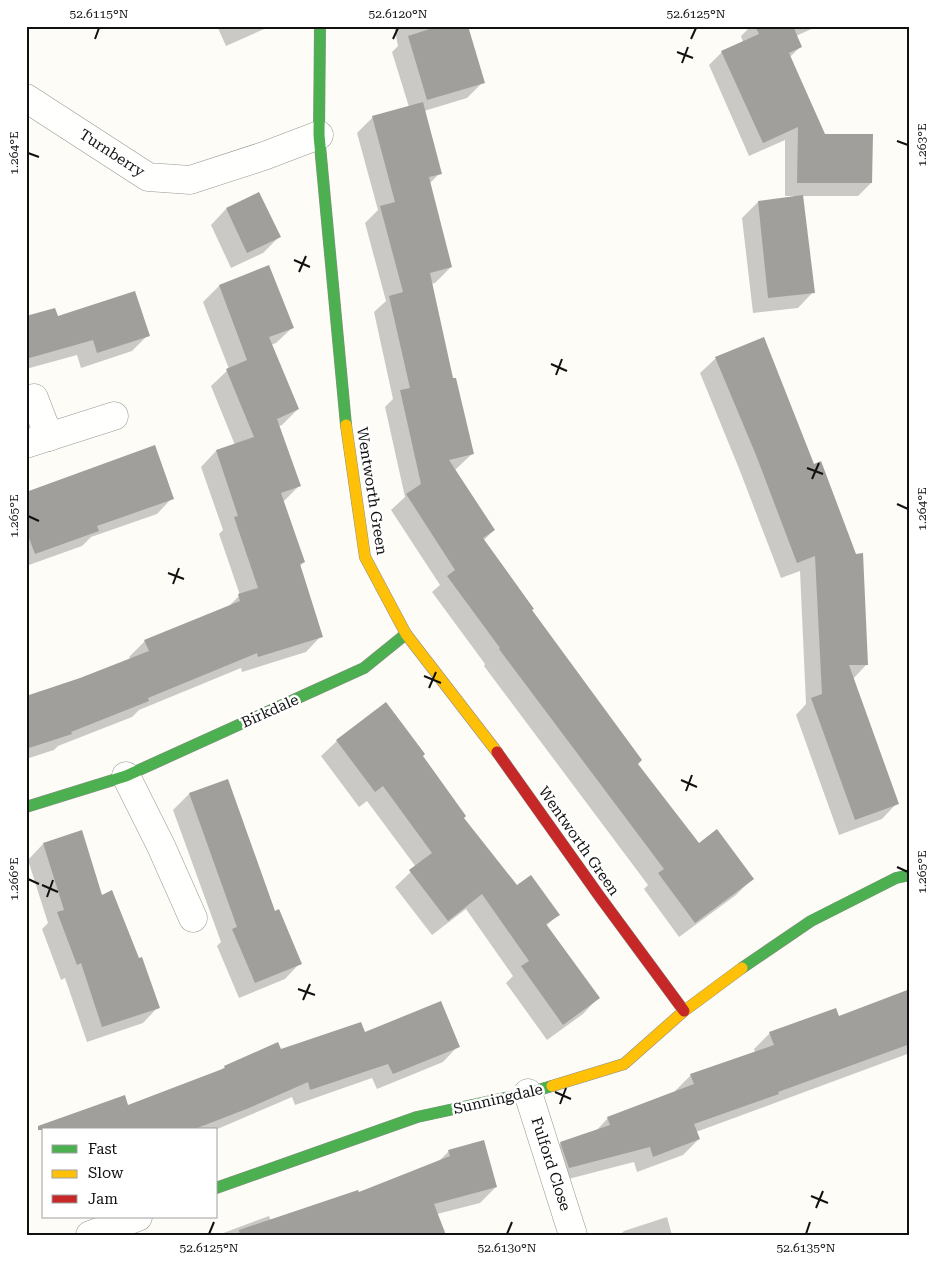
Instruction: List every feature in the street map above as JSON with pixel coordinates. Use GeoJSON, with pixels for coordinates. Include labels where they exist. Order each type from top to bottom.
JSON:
{"type":"FeatureCollection","features":[{"type":"Feature","properties":{"kind":"street","name":"Wentworth Green"},"geometry":{"type":"LineString","coordinates":[[320,26],[319,135],[348,447],[365,557],[406,634],[504,760],[600,897],[684,1010]]}},
{"type":"Feature","properties":{"kind":"street","name":"Turnberry"},"geometry":{"type":"LineString","coordinates":[[26,98],[148,177],[190,180],[264,156],[319,135]]}},
{"type":"Feature","properties":{"kind":"street"},"geometry":{"type":"LineString","coordinates":[[34,398],[38,441],[114,416]]}},
{"type":"Feature","properties":{"kind":"street","name":"Birkdale"},"geometry":{"type":"LineString","coordinates":[[26,807],[126,776],[364,668],[406,634]]}},
{"type":"Feature","properties":{"kind":"street"},"geometry":{"type":"LineString","coordinates":[[126,776],[161,846],[193,918]]}},
{"type":"Feature","properties":{"kind":"street","name":"Sunningdale"},"geometry":{"type":"LineString","coordinates":[[218,1187],[417,1116],[528,1093],[624,1064],[684,1010],[811,921],[896,878],[910,875]]}},
{"type":"Feature","properties":{"kind":"street","name":"Fulford Close"},"geometry":{"type":"LineString","coordinates":[[528,1093],[573,1235]]}},
{"type":"Feature","properties":{"kind":"street"},"geometry":{"type":"LineString","coordinates":[[90,1235],[135,1218]]}},
{"type":"Feature","properties":{"kind":"building"},"geometry":{"type":"Polygon","coordinates":[[[439,26],[468,26],[485,83],[427,100],[408,36],[439,26]]]}},
{"type":"Feature","properties":{"kind":"building"},"geometry":{"type":"Polygon","coordinates":[[[755,26],[793,26],[802,47],[789,53],[825,134],[873,134],[872,183],[797,183],[798,127],[763,143],[721,51],[759,34],[755,26]]]}},
{"type":"Feature","properties":{"kind":"building"},"geometry":{"type":"Polygon","coordinates":[[[423,102],[442,174],[429,177],[452,267],[430,273],[453,378],[456,378],[474,454],[449,460],[495,530],[483,538],[534,609],[532,610],[642,760],[638,764],[699,843],[717,829],[754,879],[695,923],[658,873],[664,869],[499,649],[447,576],[455,570],[406,494],[421,484],[400,390],[410,388],[389,296],[403,292],[380,206],[395,202],[372,116],[423,102]]]}},
{"type":"Feature","properties":{"kind":"building"},"geometry":{"type":"Polygon","coordinates":[[[259,192],[281,237],[247,253],[226,208],[259,192]]]}},
{"type":"Feature","properties":{"kind":"building"},"geometry":{"type":"Polygon","coordinates":[[[803,195],[815,293],[768,298],[758,201],[803,195]]]}},
{"type":"Feature","properties":{"kind":"building"},"geometry":{"type":"Polygon","coordinates":[[[269,265],[294,328],[269,337],[299,409],[277,419],[301,486],[281,493],[305,562],[300,564],[323,637],[258,657],[257,653],[148,698],[149,701],[71,732],[72,734],[26,749],[26,696],[80,678],[149,651],[144,640],[240,601],[238,594],[258,588],[234,517],[238,516],[216,450],[254,437],[226,369],[247,360],[219,285],[269,265]]]}},
{"type":"Feature","properties":{"kind":"building"},"geometry":{"type":"Polygon","coordinates":[[[135,291],[150,336],[97,353],[93,340],[26,359],[26,316],[55,308],[58,316],[135,291]]]}},
{"type":"Feature","properties":{"kind":"building"},"geometry":{"type":"Polygon","coordinates":[[[764,337],[814,464],[821,461],[856,554],[863,553],[868,665],[849,665],[899,804],[855,820],[811,698],[822,694],[815,556],[797,563],[756,455],[715,357],[764,337]]]}},
{"type":"Feature","properties":{"kind":"building"},"geometry":{"type":"Polygon","coordinates":[[[155,445],[174,499],[97,526],[99,531],[35,554],[26,530],[26,492],[155,445]]]}},
{"type":"Feature","properties":{"kind":"building"},"geometry":{"type":"Polygon","coordinates":[[[386,702],[425,754],[423,756],[466,816],[464,818],[517,885],[531,875],[560,915],[546,924],[600,998],[563,1025],[521,966],[529,961],[482,894],[448,921],[409,870],[432,853],[383,786],[375,792],[336,740],[386,702]]]}},
{"type":"Feature","properties":{"kind":"building"},"geometry":{"type":"Polygon","coordinates":[[[228,779],[275,911],[279,909],[302,964],[255,983],[232,929],[237,927],[189,793],[228,779]]]}},
{"type":"Feature","properties":{"kind":"building"},"geometry":{"type":"Polygon","coordinates":[[[82,830],[102,895],[112,890],[139,958],[142,957],[160,1008],[102,1027],[81,963],[77,965],[57,912],[64,910],[43,843],[82,830]]]}},
{"type":"Feature","properties":{"kind":"building"},"geometry":{"type":"Polygon","coordinates":[[[910,989],[910,1044],[694,1124],[700,1139],[653,1157],[650,1147],[569,1168],[560,1142],[610,1125],[607,1117],[694,1084],[690,1074],[774,1045],[769,1032],[836,1008],[839,1016],[910,989]]]}},
{"type":"Feature","properties":{"kind":"building"},"geometry":{"type":"Polygon","coordinates":[[[441,1001],[460,1047],[393,1074],[388,1064],[310,1090],[308,1082],[197,1128],[42,1128],[42,1130],[38,1130],[38,1126],[125,1095],[128,1105],[225,1068],[224,1066],[278,1042],[281,1049],[361,1022],[365,1032],[441,1001]]]}},
{"type":"Feature","properties":{"kind":"building"},"geometry":{"type":"Polygon","coordinates":[[[484,1140],[497,1187],[434,1204],[446,1235],[240,1235],[239,1230],[358,1190],[359,1192],[450,1156],[448,1150],[484,1140]]]}},
{"type":"Feature","properties":{"kind":"traffic: fast"},"geometry":{"type":"LineString","coordinates":[[320,26],[319,135],[346,425]]}},
{"type":"Feature","properties":{"kind":"traffic: fast"},"geometry":{"type":"LineString","coordinates":[[26,807],[126,776],[364,668],[406,634]]}},
{"type":"Feature","properties":{"kind":"traffic: fast"},"geometry":{"type":"LineString","coordinates":[[742,968],[811,921],[896,878],[910,875]]}},
{"type":"Feature","properties":{"kind":"traffic: fast"},"geometry":{"type":"LineString","coordinates":[[218,1187],[417,1117],[552,1086]]}},
{"type":"Feature","properties":{"kind":"traffic: slow"},"geometry":{"type":"LineString","coordinates":[[346,425],[365,557],[406,634],[497,752]]}},
{"type":"Feature","properties":{"kind":"traffic: slow"},"geometry":{"type":"LineString","coordinates":[[552,1086],[624,1064],[684,1011],[742,968]]}},
{"type":"Feature","properties":{"kind":"traffic: jam"},"geometry":{"type":"LineString","coordinates":[[497,752],[684,1011]]}}]}
